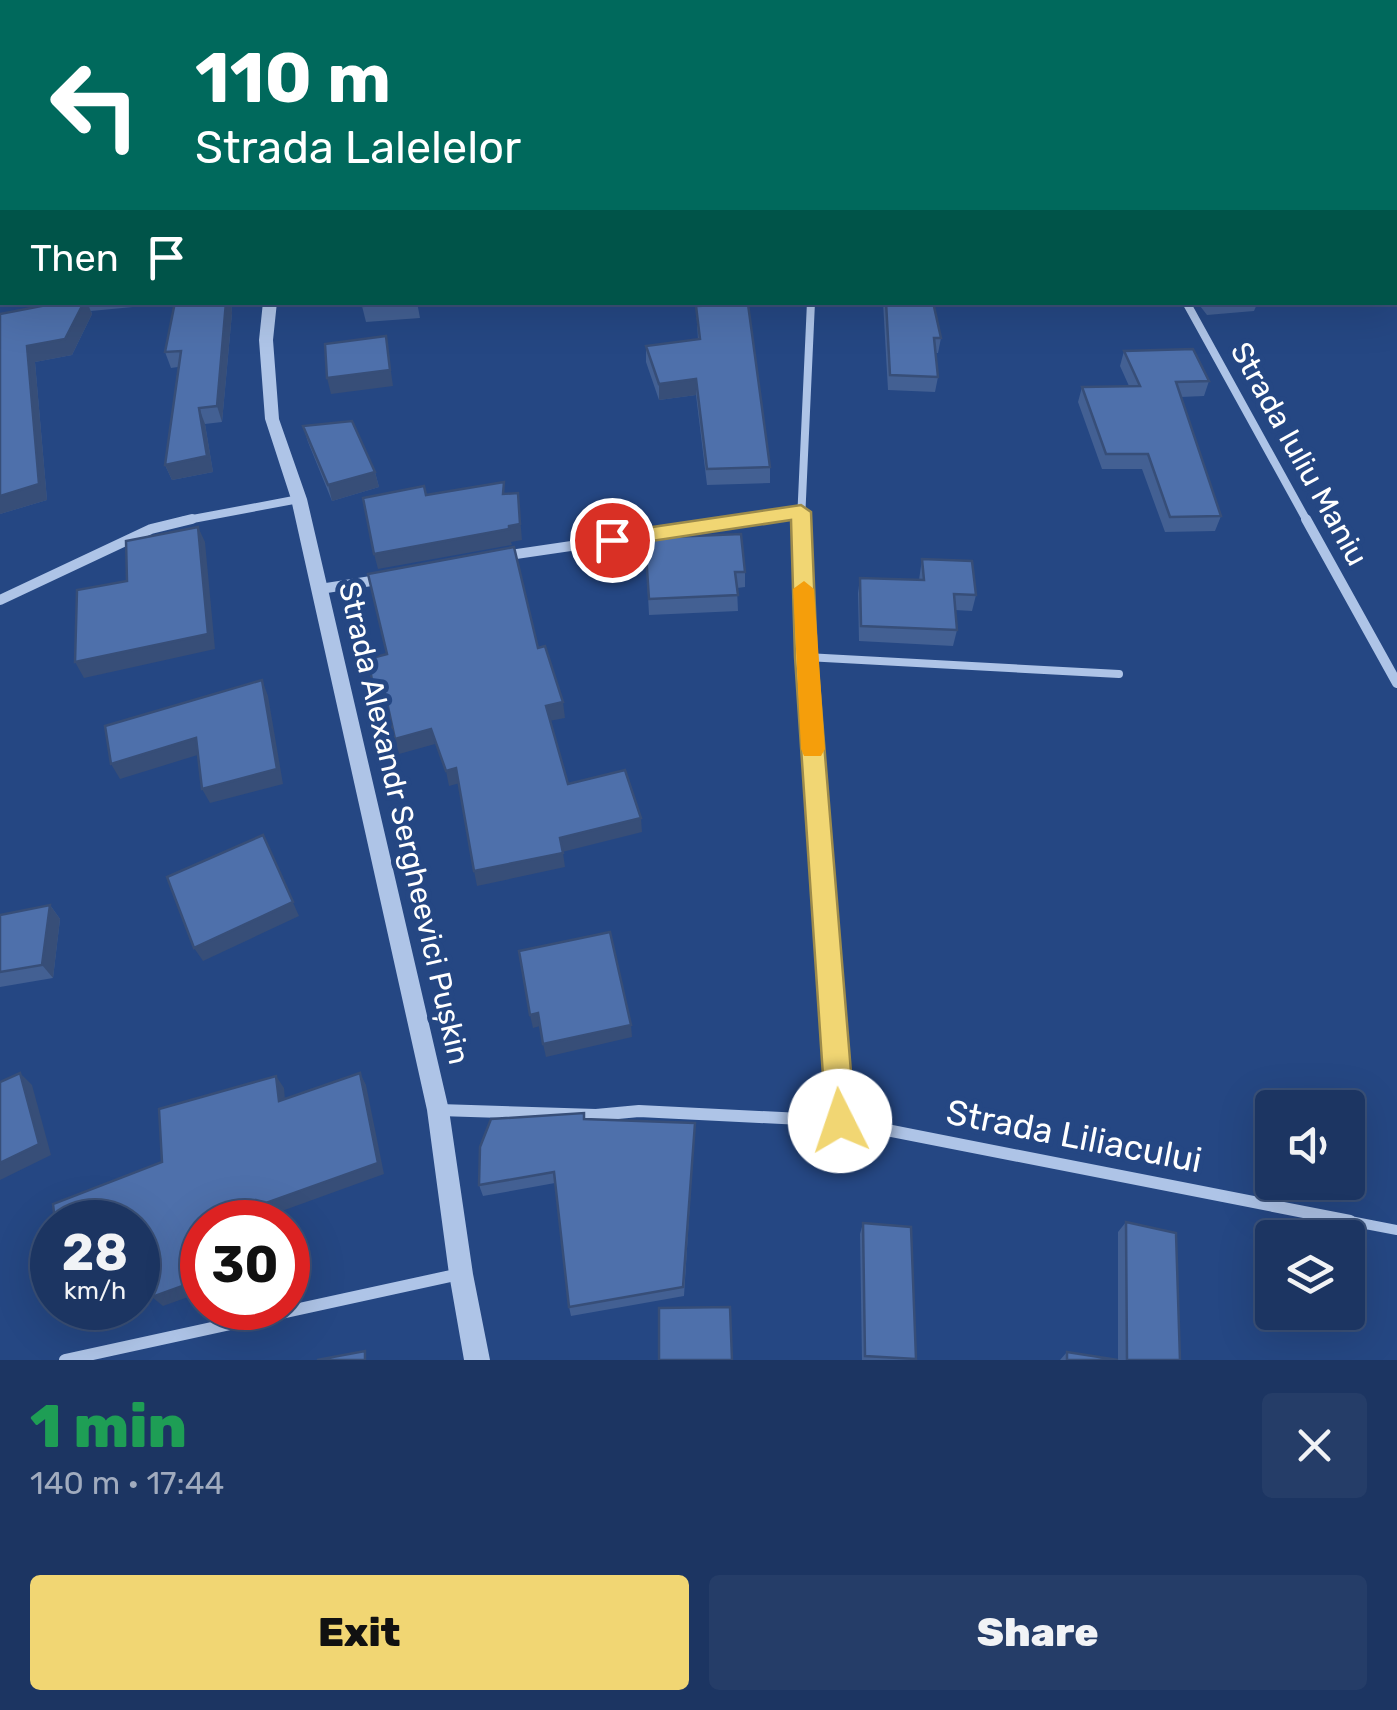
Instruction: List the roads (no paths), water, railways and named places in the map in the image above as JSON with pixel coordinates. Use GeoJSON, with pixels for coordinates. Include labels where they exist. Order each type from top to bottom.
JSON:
{"type":"FeatureCollection","features":[{"type":"Feature","properties":{"kind":"street","name":"Strada Alexandr Sergheevici Pușkin"},"geometry":{"type":"LineString","coordinates":[[270,305],[266,340],[272,419],[299,499],[438,1110],[461,1274],[478,1360]]}},
{"type":"Feature","properties":{"kind":"street"},"geometry":{"type":"LineString","coordinates":[[811,305],[801,512],[806,657],[840,1121]]}},
{"type":"Feature","properties":{"kind":"street","name":"Strada Iuliu Maniu"},"geometry":{"type":"LineString","coordinates":[[1188,305],[1397,682]]}},
{"type":"Feature","properties":{"kind":"street"},"geometry":{"type":"LineString","coordinates":[[0,600],[151,529],[299,499]]}},
{"type":"Feature","properties":{"kind":"street"},"geometry":{"type":"LineString","coordinates":[[486,559],[801,512]]}},
{"type":"Feature","properties":{"kind":"street"},"geometry":{"type":"LineString","coordinates":[[320,589],[390,578]]}},
{"type":"Feature","properties":{"kind":"street","name":"Strada Liliacului"},"geometry":{"type":"LineString","coordinates":[[438,1110],[596,1115],[640,1112],[840,1121],[1345,1220]]}},
{"type":"Feature","properties":{"kind":"street"},"geometry":{"type":"LineString","coordinates":[[65,1360],[461,1274]]}},
{"type":"Feature","properties":{"kind":"lane"},"geometry":{"type":"LineString","coordinates":[[806,657],[1119,674]]}},
{"type":"Feature","properties":{"kind":"lane","name":"Strada Liliacului"},"geometry":{"type":"LineString","coordinates":[[1365,1224],[1397,1230]]}}]}
